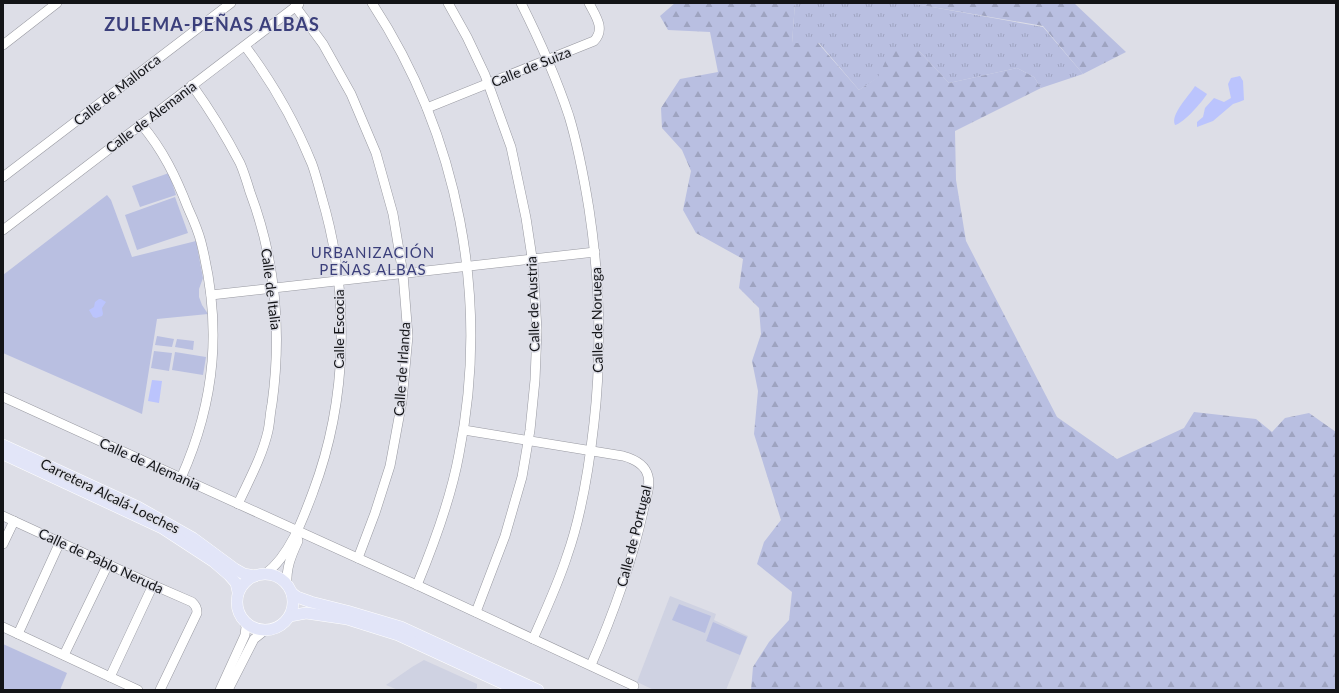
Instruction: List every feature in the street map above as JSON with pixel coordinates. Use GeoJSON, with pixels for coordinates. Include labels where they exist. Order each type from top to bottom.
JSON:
{"type":"FeatureCollection","features":[{"type":"Feature","properties":{"kind":"main road","name":"Carretera Alcalá-Loeches"},"geometry":{"type":"LineString","coordinates":[[3,445],[138,507],[193,538],[244,574],[260,575]]}},
{"type":"Feature","properties":{"kind":"main road","name":"Carretera Alcalá-Loeches"},"geometry":{"type":"LineString","coordinates":[[3,454],[162,528],[214,562],[236,583],[238,592]]}},
{"type":"Feature","properties":{"kind":"main road"},"geometry":{"type":"LineString","coordinates":[[289,589],[293,601],[293,609],[290,616],[279,627],[264,631],[250,627],[240,616],[237,608],[237,600],[238,592],[242,585],[248,580],[260,575],[277,577],[289,589],[297,597],[401,628],[538,690]]}},
{"type":"Feature","properties":{"kind":"main road"},"geometry":{"type":"LineString","coordinates":[[290,616],[306,613],[347,619],[398,635],[517,690]]}},
{"type":"Feature","properties":{"kind":"street"},"geometry":{"type":"LineString","coordinates":[[3,45],[57,3]]}},
{"type":"Feature","properties":{"kind":"street","name":"Calle de Mallorca"},"geometry":{"type":"LineString","coordinates":[[3,178],[231,3]]}},
{"type":"Feature","properties":{"kind":"street"},"geometry":{"type":"LineString","coordinates":[[372,3],[416,81],[427,108],[445,158],[452,183],[460,218],[468,266],[471,308],[471,348],[464,430],[459,456],[441,522],[416,585]]}},
{"type":"Feature","properties":{"kind":"street","name":"Calle de Austria"},"geometry":{"type":"LineString","coordinates":[[448,3],[467,37],[488,84],[511,147],[526,218],[532,259],[537,330],[535,380],[529,442],[522,477],[505,536],[476,612]]}},
{"type":"Feature","properties":{"kind":"street","name":"Calle de Noruega"},"geometry":{"type":"LineString","coordinates":[[521,3],[548,60],[569,116],[578,151],[586,185],[595,252],[600,324],[598,390],[591,451],[580,510],[568,556],[533,639]]}},
{"type":"Feature","properties":{"kind":"street","name":"Calle de Suiza"},"geometry":{"type":"LineString","coordinates":[[427,108],[594,41],[598,38],[600,30],[599,24],[589,3]]}},
{"type":"Feature","properties":{"kind":"street","name":"Calle de Alemania"},"geometry":{"type":"LineString","coordinates":[[3,230],[297,5]]}},
{"type":"Feature","properties":{"kind":"street","name":"Calle de Irlanda"},"geometry":{"type":"LineString","coordinates":[[297,5],[323,44],[351,94],[376,153],[394,214],[403,274],[408,336],[402,401],[390,466],[375,513],[358,558]]}},
{"type":"Feature","properties":{"kind":"street","name":"Calle Escocia"},"geometry":{"type":"LineString","coordinates":[[245,46],[269,80],[294,126],[312,164],[329,223],[336,259],[341,338],[334,417],[328,446],[319,477],[297,531],[280,561],[260,575]]}},
{"type":"Feature","properties":{"kind":"street","name":"Calle de Italia"},"geometry":{"type":"LineString","coordinates":[[192,86],[219,126],[240,164],[260,218],[268,251],[274,288],[277,340],[275,378],[268,431],[258,463],[238,504]]}},
{"type":"Feature","properties":{"kind":"street"},"geometry":{"type":"LineString","coordinates":[[141,124],[157,144],[178,180],[201,241],[211,296],[213,331],[211,378],[201,426],[192,453],[181,478]]}},
{"type":"Feature","properties":{"kind":"street"},"geometry":{"type":"LineString","coordinates":[[211,296],[595,252]]}},
{"type":"Feature","properties":{"kind":"street","name":"Calle de Alemania"},"geometry":{"type":"LineString","coordinates":[[3,397],[297,531]]}},
{"type":"Feature","properties":{"kind":"street","name":"Calle de Portugal"},"geometry":{"type":"LineString","coordinates":[[464,430],[529,442],[623,456],[636,460],[645,468],[648,475],[648,487],[629,567],[591,665]]}},
{"type":"Feature","properties":{"kind":"street","name":"Calle de Pablo Neruda"},"geometry":{"type":"LineString","coordinates":[[3,516],[192,602],[197,608],[197,613],[160,690]]}},
{"type":"Feature","properties":{"kind":"street"},"geometry":{"type":"LineString","coordinates":[[3,544],[14,521]]}},
{"type":"Feature","properties":{"kind":"street"},"geometry":{"type":"LineString","coordinates":[[297,531],[476,612],[634,686]]}},
{"type":"Feature","properties":{"kind":"street","name":"Calle Escocia"},"geometry":{"type":"LineString","coordinates":[[289,589],[286,574],[288,564],[298,541],[297,531]]}},
{"type":"Feature","properties":{"kind":"street"},"geometry":{"type":"LineString","coordinates":[[18,634],[60,542]]}},
{"type":"Feature","properties":{"kind":"street"},"geometry":{"type":"LineString","coordinates":[[64,655],[108,564]]}},
{"type":"Feature","properties":{"kind":"street"},"geometry":{"type":"LineString","coordinates":[[110,677],[153,585]]}},
{"type":"Feature","properties":{"kind":"street"},"geometry":{"type":"LineString","coordinates":[[220,690],[246,635],[245,622]]}},
{"type":"Feature","properties":{"kind":"street"},"geometry":{"type":"LineString","coordinates":[[3,627],[138,690]]}},
{"type":"Feature","properties":{"kind":"street"},"geometry":{"type":"LineString","coordinates":[[228,690],[254,639],[264,631]]}},
{"type":"Feature","properties":{"kind":"street"},"geometry":{"type":"LineString","coordinates":[[3,634],[124,690]]}},
{"type":"Feature","properties":{"kind":"shaded area"},"geometry":{"type":"Polygon","coordinates":[[[1240,76],[1243,81],[1244,100],[1233,104],[1213,121],[1197,127],[1197,122],[1203,117],[1205,108],[1214,98],[1224,102],[1231,98],[1228,84],[1231,78],[1240,76]]]}},
{"type":"Feature","properties":{"kind":"shaded area"},"geometry":{"type":"Polygon","coordinates":[[[1195,86],[1207,94],[1188,116],[1175,125],[1175,116],[1178,110],[1195,86]]]}},
{"type":"Feature","properties":{"kind":"shaded area"},"geometry":{"type":"Polygon","coordinates":[[[99,299],[106,302],[102,308],[102,316],[96,318],[93,317],[89,310],[94,307],[95,302],[99,299]]]}},
{"type":"Feature","properties":{"kind":"shaded area"},"geometry":{"type":"Polygon","coordinates":[[[152,380],[162,381],[159,403],[148,401],[152,380]]]}},
{"type":"Feature","properties":{"kind":"shaded area"},"geometry":{"type":"Polygon","coordinates":[[[670,596],[716,614],[714,620],[748,636],[726,690],[654,690],[637,682],[670,596]]]}},
{"type":"Feature","properties":{"kind":"shaded area"},"geometry":{"type":"Polygon","coordinates":[[[424,660],[477,684],[477,688],[474,690],[398,690],[386,685],[424,660]]]}},
{"type":"Feature","properties":{"kind":"green space"},"geometry":{"type":"Polygon","coordinates":[[[675,3],[795,3],[792,43],[818,43],[859,90],[878,77],[891,49],[919,51],[949,83],[1017,68],[1034,77],[1041,88],[955,131],[956,180],[966,241],[1057,417],[1117,459],[1184,428],[1194,412],[1256,419],[1272,432],[1285,418],[1309,413],[1336,432],[1336,690],[751,690],[753,667],[769,642],[789,620],[792,592],[757,564],[764,542],[781,520],[754,434],[758,391],[752,361],[761,334],[759,308],[739,288],[743,259],[696,233],[683,210],[691,171],[682,150],[662,128],[661,108],[680,79],[718,72],[710,32],[668,30],[660,16],[675,3]]]}},
{"type":"Feature","properties":{"kind":"green space"},"geometry":{"type":"Polygon","coordinates":[[[795,3],[910,3],[1043,27],[1083,74],[1041,88],[1034,77],[1017,68],[949,83],[919,51],[859,90],[819,43],[792,43],[795,3]]]}},
{"type":"Feature","properties":{"kind":"green space"},"geometry":{"type":"Polygon","coordinates":[[[909,3],[1074,3],[1126,52],[1083,74],[1043,26],[909,3]]]}},
{"type":"Feature","properties":{"kind":"green space"},"geometry":{"type":"Polygon","coordinates":[[[169,173],[176,195],[140,207],[132,186],[169,173]]]}},
{"type":"Feature","properties":{"kind":"green space"},"geometry":{"type":"Polygon","coordinates":[[[107,195],[111,200],[132,257],[196,241],[203,278],[199,289],[199,297],[208,314],[157,319],[142,414],[3,353],[3,275],[107,195]]]}},
{"type":"Feature","properties":{"kind":"green space"},"geometry":{"type":"Polygon","coordinates":[[[175,197],[188,233],[137,250],[125,215],[175,197]]]}},
{"type":"Feature","properties":{"kind":"green space"},"geometry":{"type":"Polygon","coordinates":[[[157,336],[174,339],[172,347],[155,345],[157,336]]]}},
{"type":"Feature","properties":{"kind":"green space"},"geometry":{"type":"Polygon","coordinates":[[[177,339],[194,341],[193,350],[175,347],[177,339]]]}},
{"type":"Feature","properties":{"kind":"green space"},"geometry":{"type":"Polygon","coordinates":[[[154,351],[172,353],[169,371],[151,368],[154,351]]]}},
{"type":"Feature","properties":{"kind":"green space"},"geometry":{"type":"Polygon","coordinates":[[[175,352],[206,357],[203,375],[172,370],[175,352]]]}},
{"type":"Feature","properties":{"kind":"green space"},"geometry":{"type":"Polygon","coordinates":[[[679,604],[711,616],[705,633],[672,620],[679,604]]]}},
{"type":"Feature","properties":{"kind":"green space"},"geometry":{"type":"Polygon","coordinates":[[[713,622],[747,637],[740,655],[706,641],[713,622]]]}},
{"type":"Feature","properties":{"kind":"green space"},"geometry":{"type":"Polygon","coordinates":[[[3,644],[67,673],[60,690],[3,690],[3,644]]]}},
{"type":"Feature","properties":{"kind":"district","name":"ZULEMA-PEÑAS ALBAS"},"geometry":{"type":"Point","coordinates":[212,25]}},
{"type":"Feature","properties":{"kind":"district","name":"URBANIZACIÓN PEÑAS ALBAS"},"geometry":{"type":"Point","coordinates":[373,262]}}]}
